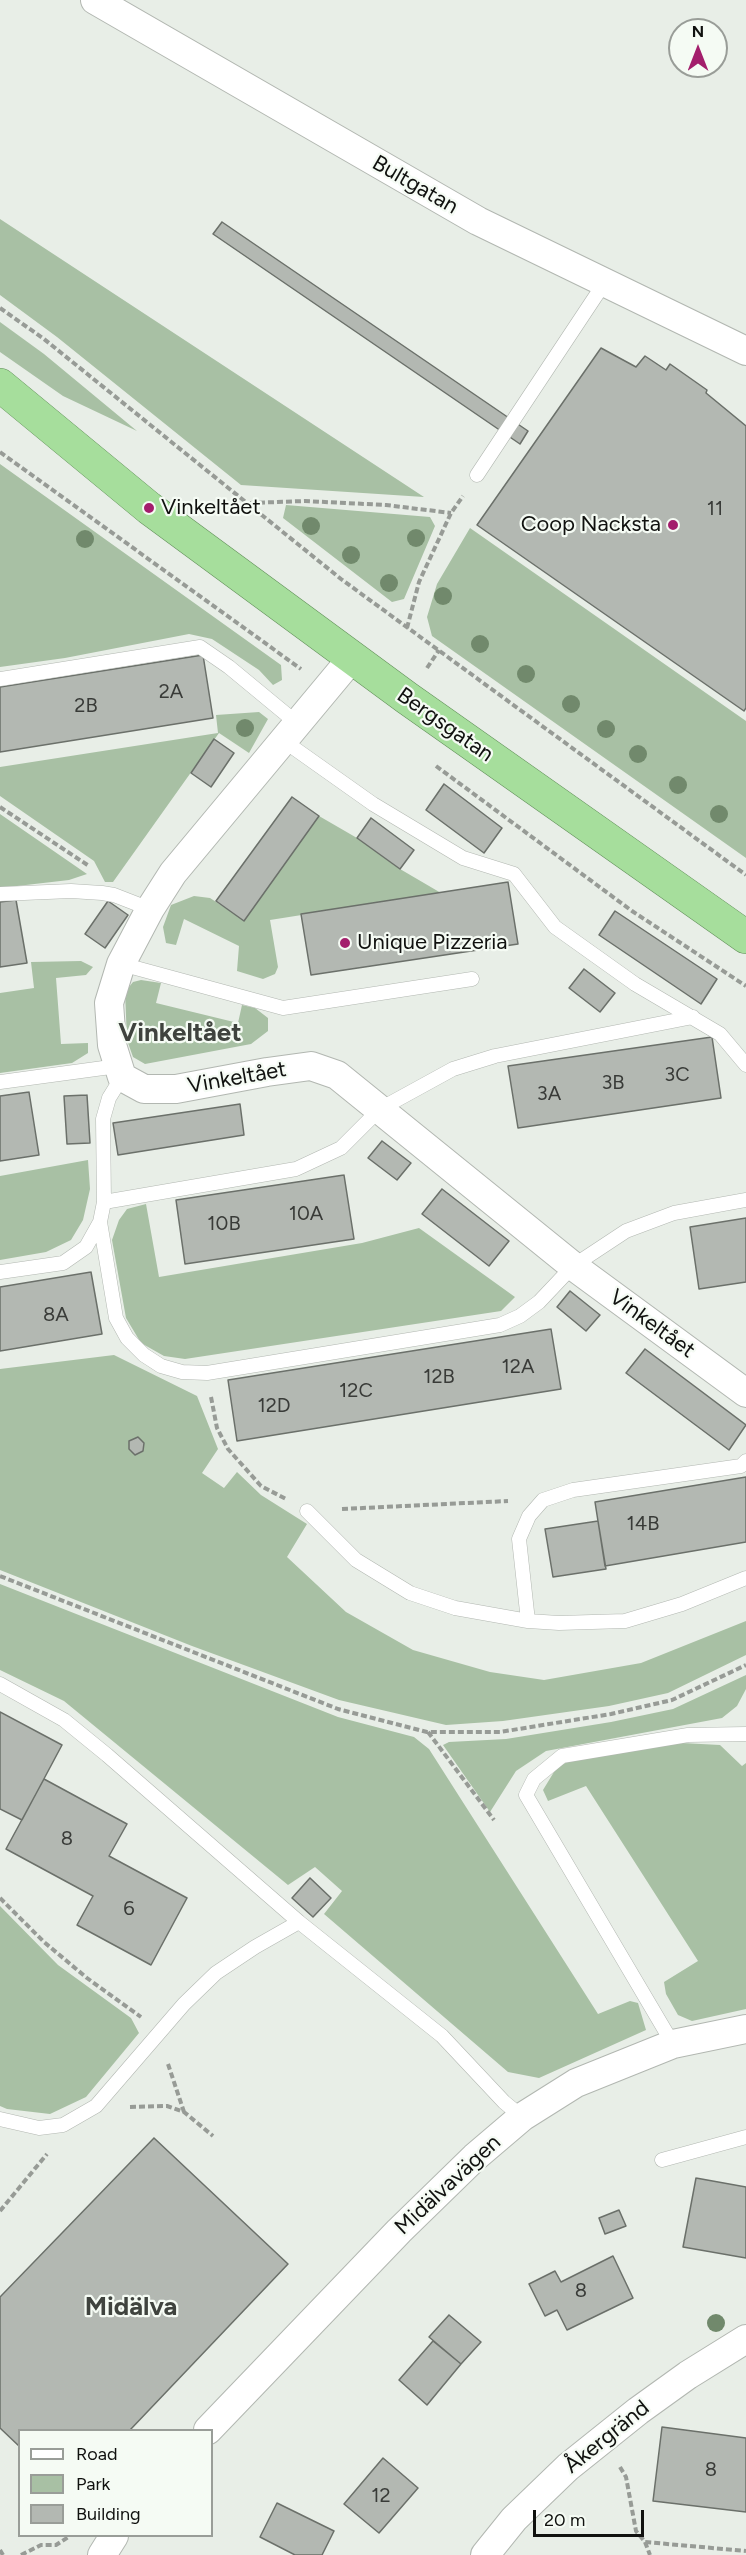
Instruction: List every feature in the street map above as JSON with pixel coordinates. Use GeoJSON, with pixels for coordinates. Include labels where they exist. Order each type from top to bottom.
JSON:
{"type":"FeatureCollection","features":[{"type":"Feature","properties":{"kind":"highway","name":"Bergsgatan"},"geometry":{"type":"LineString","coordinates":[[0,385],[149,508],[352,658],[746,937]]}},
{"type":"Feature","properties":{"kind":"highway","name":"Bergsgatan"},"geometry":{"type":"LineString","coordinates":[[0,412],[149,508]]}},
{"type":"Feature","properties":{"kind":"street","name":"Bultgatan"},"geometry":{"type":"LineString","coordinates":[[95,0],[477,220],[746,351]]}},
{"type":"Feature","properties":{"kind":"street"},"geometry":{"type":"LineString","coordinates":[[120,1071],[112,1045],[109,1003],[121,964],[150,909],[173,873],[352,658]]}},
{"type":"Feature","properties":{"kind":"street","name":"Vinkeltået"},"geometry":{"type":"LineString","coordinates":[[120,1071],[144,1089],[176,1089],[311,1066],[337,1075],[573,1266],[746,1394]]}},
{"type":"Feature","properties":{"kind":"street","name":"Midälvavägen"},"geometry":{"type":"LineString","coordinates":[[209,2429],[399,2231],[475,2157],[522,2117],[576,2083],[673,2044],[746,2029]]}},
{"type":"Feature","properties":{"kind":"street","name":"Åkergränd"},"geometry":{"type":"LineString","coordinates":[[485,2555],[514,2519],[568,2467],[688,2375],[746,2339]]}},
{"type":"Feature","properties":{"kind":"street"},"geometry":{"type":"LineString","coordinates":[[102,2555],[113,2537]]}},
{"type":"Feature","properties":{"kind":"lane"},"geometry":{"type":"LineString","coordinates":[[477,475],[605,282]]}},
{"type":"Feature","properties":{"kind":"lane"},"geometry":{"type":"LineString","coordinates":[[0,679],[200,647],[229,667],[291,732],[373,804],[464,858],[514,874],[555,927],[635,984],[720,1034],[746,1065]]}},
{"type":"Feature","properties":{"kind":"lane"},"geometry":{"type":"LineString","coordinates":[[0,894],[71,891],[102,893],[114,895],[150,909]]}},
{"type":"Feature","properties":{"kind":"lane"},"geometry":{"type":"LineString","coordinates":[[121,964],[283,1008],[472,979]]}},
{"type":"Feature","properties":{"kind":"lane"},"geometry":{"type":"LineString","coordinates":[[104,1202],[296,1168],[341,1148],[380,1109],[453,1069],[485,1059],[693,1017]]}},
{"type":"Feature","properties":{"kind":"lane"},"geometry":{"type":"LineString","coordinates":[[0,1082],[120,1071],[102,1119],[104,1202],[100,1222],[86,1247],[63,1263],[0,1272]]}},
{"type":"Feature","properties":{"kind":"lane"},"geometry":{"type":"LineString","coordinates":[[100,1222],[116,1318],[127,1338],[144,1355],[161,1366],[182,1372],[207,1373],[500,1325],[520,1316],[539,1302],[573,1266],[626,1231],[674,1213],[746,1200]]}},
{"type":"Feature","properties":{"kind":"lane"},"geometry":{"type":"LineString","coordinates":[[528,1621],[519,1539],[529,1516],[543,1500],[573,1491],[741,1466],[746,1461]]}},
{"type":"Feature","properties":{"kind":"lane"},"geometry":{"type":"LineString","coordinates":[[308,1511],[356,1560],[410,1593],[455,1608],[528,1621],[559,1623],[625,1621],[682,1604],[746,1578]]}},
{"type":"Feature","properties":{"kind":"lane"},"geometry":{"type":"LineString","coordinates":[[0,1684],[64,1720],[186,1822],[299,1922],[442,2036],[504,2102],[522,2117]]}},
{"type":"Feature","properties":{"kind":"lane"},"geometry":{"type":"LineString","coordinates":[[673,2044],[526,1795],[534,1779],[562,1756],[688,1735],[746,1734]]}},
{"type":"Feature","properties":{"kind":"lane"},"geometry":{"type":"LineString","coordinates":[[0,2119],[39,2128],[63,2125],[96,2106],[184,2004],[216,1973],[299,1922]]}},
{"type":"Feature","properties":{"kind":"lane"},"geometry":{"type":"LineString","coordinates":[[662,2160],[746,2137]]}},
{"type":"Feature","properties":{"kind":"path"},"geometry":{"type":"LineString","coordinates":[[0,308],[44,339],[341,579],[746,875]]}},
{"type":"Feature","properties":{"kind":"path"},"geometry":{"type":"LineString","coordinates":[[407,628],[419,582],[451,513],[477,475]]}},
{"type":"Feature","properties":{"kind":"path"},"geometry":{"type":"LineString","coordinates":[[249,503],[305,501],[451,513]]}},
{"type":"Feature","properties":{"kind":"path"},"geometry":{"type":"LineString","coordinates":[[0,807],[93,869],[102,893]]}},
{"type":"Feature","properties":{"kind":"path"},"geometry":{"type":"LineString","coordinates":[[207,1373],[217,1428],[228,1449],[261,1486],[308,1511],[543,1500]]}},
{"type":"Feature","properties":{"kind":"path"},"geometry":{"type":"LineString","coordinates":[[0,1576],[338,1709],[427,1732],[500,1732],[612,1714],[672,1700],[746,1665]]}},
{"type":"Feature","properties":{"kind":"path"},"geometry":{"type":"LineString","coordinates":[[427,1732],[494,1821]]}},
{"type":"Feature","properties":{"kind":"path"},"geometry":{"type":"LineString","coordinates":[[0,1898],[44,1942],[78,1971],[162,2031],[163,2049],[184,2112]]}},
{"type":"Feature","properties":{"kind":"path"},"geometry":{"type":"LineString","coordinates":[[96,2106],[167,2106],[184,2112],[213,2136]]}},
{"type":"Feature","properties":{"kind":"path"},"geometry":{"type":"LineString","coordinates":[[0,2211],[57,2142],[63,2125]]}},
{"type":"Feature","properties":{"kind":"path"},"geometry":{"type":"LineString","coordinates":[[603,2439],[626,2477],[636,2531],[645,2542],[650,2555]]}},
{"type":"Feature","properties":{"kind":"path"},"geometry":{"type":"LineString","coordinates":[[21,2555],[41,2545],[56,2545],[67,2537]]}},
{"type":"Feature","properties":{"kind":"path"},"geometry":{"type":"LineString","coordinates":[[645,2542],[746,2551]]}},
{"type":"Feature","properties":{"kind":"path"},"geometry":{"type":"LineString","coordinates":[[0,2550],[3,2555]]}},
{"type":"Feature","properties":{"kind":"green space"},"geometry":{"type":"Polygon","coordinates":[[[0,219],[424,497],[241,485],[57,337],[0,295],[0,219]]]}},
{"type":"Feature","properties":{"kind":"green space"},"geometry":{"type":"Polygon","coordinates":[[[0,322],[44,354],[137,431],[63,396],[0,352],[0,322]]]}},
{"type":"Feature","properties":{"kind":"green space"},"geometry":{"type":"Polygon","coordinates":[[[0,464],[281,665],[282,680],[273,685],[259,670],[212,639],[189,634],[65,658],[0,667],[0,464]]]}},
{"type":"Feature","properties":{"kind":"green space"},"geometry":{"type":"Polygon","coordinates":[[[286,505],[430,517],[435,526],[404,599],[392,602],[283,518],[286,505]]]}},
{"type":"Feature","properties":{"kind":"green space"},"geometry":{"type":"Polygon","coordinates":[[[470,528],[746,721],[746,858],[432,636],[427,617],[437,584],[470,528]]]}},
{"type":"Feature","properties":{"kind":"green space"},"geometry":{"type":"Polygon","coordinates":[[[259,712],[268,719],[249,753],[219,733],[113,882],[105,882],[94,861],[0,796],[0,767],[218,733],[216,715],[259,712]]]}},
{"type":"Feature","properties":{"kind":"green space"},"geometry":{"type":"Polygon","coordinates":[[[0,814],[87,874],[69,880],[0,888],[0,814]]]}},
{"type":"Feature","properties":{"kind":"green space"},"geometry":{"type":"Polygon","coordinates":[[[319,816],[441,893],[270,920],[278,967],[275,974],[263,979],[237,971],[239,946],[184,919],[176,945],[166,943],[163,927],[171,905],[194,896],[210,898],[244,920],[319,816]]]}},
{"type":"Feature","properties":{"kind":"green space"},"geometry":{"type":"Polygon","coordinates":[[[81,961],[93,967],[86,975],[56,978],[61,1044],[88,1043],[88,1053],[72,1063],[0,1073],[0,993],[34,988],[31,962],[81,961]]]}},
{"type":"Feature","properties":{"kind":"green space"},"geometry":{"type":"Polygon","coordinates":[[[141,980],[161,983],[156,1003],[238,1023],[242,1005],[255,1008],[268,1018],[268,1031],[251,1044],[145,1064],[133,1057],[127,1040],[125,992],[133,982],[141,980]]]}},
{"type":"Feature","properties":{"kind":"green space"},"geometry":{"type":"Polygon","coordinates":[[[88,1160],[90,1189],[83,1220],[71,1240],[46,1252],[0,1260],[0,1176],[88,1160]]]}},
{"type":"Feature","properties":{"kind":"green space"},"geometry":{"type":"Polygon","coordinates":[[[146,1204],[159,1277],[362,1243],[419,1228],[515,1297],[501,1311],[185,1359],[164,1356],[141,1343],[126,1318],[112,1240],[119,1220],[127,1209],[146,1204]]]}},
{"type":"Feature","properties":{"kind":"green space"},"geometry":{"type":"Polygon","coordinates":[[[114,1355],[197,1396],[218,1449],[202,1473],[224,1488],[237,1472],[261,1495],[307,1524],[287,1557],[346,1612],[413,1650],[490,1672],[544,1680],[641,1663],[746,1621],[746,1655],[668,1693],[609,1706],[503,1721],[446,1725],[339,1700],[192,1646],[0,1570],[0,1369],[114,1355]]]}},
{"type":"Feature","properties":{"kind":"green space"},"geometry":{"type":"Polygon","coordinates":[[[0,1584],[338,1717],[414,1737],[429,1749],[598,2014],[630,2001],[638,2003],[646,2030],[539,2078],[508,2072],[324,1914],[342,1891],[315,1867],[288,1885],[64,1701],[0,1670],[0,1584]]]}},
{"type":"Feature","properties":{"kind":"green space"},"geometry":{"type":"Polygon","coordinates":[[[746,1675],[746,1689],[737,1706],[722,1718],[546,1751],[516,1771],[490,1812],[443,1745],[449,1742],[506,1739],[611,1722],[673,1709],[746,1675]]]}},
{"type":"Feature","properties":{"kind":"green space"},"geometry":{"type":"Polygon","coordinates":[[[682,1743],[720,1745],[742,1766],[746,1763],[746,2009],[692,2021],[678,2015],[666,1994],[664,1982],[698,1961],[586,1786],[548,1801],[543,1790],[557,1767],[576,1758],[682,1743]]]}},
{"type":"Feature","properties":{"kind":"green space"},"geometry":{"type":"Polygon","coordinates":[[[0,1906],[58,1965],[131,2018],[139,2033],[86,2097],[50,2114],[7,2109],[0,2106],[0,1906]]]}},
{"type":"Feature","properties":{"kind":"building"},"geometry":{"type":"Polygon","coordinates":[[[222,222],[528,431],[520,444],[213,234],[222,222]]]}},
{"type":"Feature","properties":{"kind":"building"},"geometry":{"type":"Polygon","coordinates":[[[601,348],[636,367],[645,356],[666,370],[670,364],[707,390],[706,393],[746,426],[746,708],[744,711],[477,525],[601,348]]]}},
{"type":"Feature","properties":{"kind":"building"},"geometry":{"type":"Polygon","coordinates":[[[203,655],[213,718],[0,752],[0,687],[203,655]]]}},
{"type":"Feature","properties":{"kind":"building"},"geometry":{"type":"Polygon","coordinates":[[[214,739],[234,753],[211,787],[191,773],[214,739]]]}},
{"type":"Feature","properties":{"kind":"building"},"geometry":{"type":"Polygon","coordinates":[[[444,784],[502,828],[484,853],[426,810],[444,784]]]}},
{"type":"Feature","properties":{"kind":"building"},"geometry":{"type":"Polygon","coordinates":[[[292,797],[319,816],[244,921],[216,901],[292,797]]]}},
{"type":"Feature","properties":{"kind":"building"},"geometry":{"type":"Polygon","coordinates":[[[371,818],[414,850],[400,869],[357,838],[371,818]]]}},
{"type":"Feature","properties":{"kind":"building"},"geometry":{"type":"Polygon","coordinates":[[[508,882],[518,944],[311,975],[301,914],[508,882]]]}},
{"type":"Feature","properties":{"kind":"building"},"geometry":{"type":"Polygon","coordinates":[[[16,900],[27,963],[0,967],[0,902],[16,900]]]}},
{"type":"Feature","properties":{"kind":"building"},"geometry":{"type":"Polygon","coordinates":[[[108,901],[128,915],[105,948],[85,934],[108,901]]]}},
{"type":"Feature","properties":{"kind":"building"},"geometry":{"type":"Polygon","coordinates":[[[615,911],[717,979],[701,1004],[599,935],[615,911]]]}},
{"type":"Feature","properties":{"kind":"building"},"geometry":{"type":"Polygon","coordinates":[[[584,969],[615,993],[600,1012],[569,988],[584,969]]]}},
{"type":"Feature","properties":{"kind":"building"},"geometry":{"type":"Polygon","coordinates":[[[712,1037],[721,1098],[518,1128],[508,1066],[712,1037]]]}},
{"type":"Feature","properties":{"kind":"building"},"geometry":{"type":"Polygon","coordinates":[[[29,1092],[39,1155],[0,1161],[0,1096],[29,1092]]]}},
{"type":"Feature","properties":{"kind":"building"},"geometry":{"type":"Polygon","coordinates":[[[87,1095],[90,1143],[67,1144],[64,1096],[87,1095]]]}},
{"type":"Feature","properties":{"kind":"building"},"geometry":{"type":"Polygon","coordinates":[[[240,1104],[244,1135],[118,1155],[113,1123],[240,1104]]]}},
{"type":"Feature","properties":{"kind":"building"},"geometry":{"type":"Polygon","coordinates":[[[382,1141],[411,1163],[397,1180],[368,1158],[382,1141]]]}},
{"type":"Feature","properties":{"kind":"building"},"geometry":{"type":"Polygon","coordinates":[[[344,1175],[354,1239],[185,1264],[176,1200],[344,1175]]]}},
{"type":"Feature","properties":{"kind":"building"},"geometry":{"type":"Polygon","coordinates":[[[442,1189],[509,1241],[489,1266],[422,1214],[442,1189]]]}},
{"type":"Feature","properties":{"kind":"building"},"geometry":{"type":"Polygon","coordinates":[[[746,1218],[746,1282],[699,1289],[690,1227],[746,1218]]]}},
{"type":"Feature","properties":{"kind":"building"},"geometry":{"type":"Polygon","coordinates":[[[91,1272],[102,1334],[0,1351],[0,1287],[91,1272]]]}},
{"type":"Feature","properties":{"kind":"building"},"geometry":{"type":"Polygon","coordinates":[[[570,1291],[600,1315],[586,1331],[557,1307],[570,1291]]]}},
{"type":"Feature","properties":{"kind":"building"},"geometry":{"type":"Polygon","coordinates":[[[551,1329],[561,1389],[237,1441],[228,1380],[551,1329]]]}},
{"type":"Feature","properties":{"kind":"building"},"geometry":{"type":"Polygon","coordinates":[[[645,1349],[746,1425],[729,1450],[626,1373],[645,1349]]]}},
{"type":"Feature","properties":{"kind":"building"},"geometry":{"type":"Polygon","coordinates":[[[138,1437],[144,1443],[143,1451],[135,1455],[129,1449],[129,1441],[138,1437]]]}},
{"type":"Feature","properties":{"kind":"building"},"geometry":{"type":"Polygon","coordinates":[[[746,1477],[746,1542],[605,1566],[595,1502],[746,1477]]]}},
{"type":"Feature","properties":{"kind":"building"},"geometry":{"type":"Polygon","coordinates":[[[598,1521],[606,1569],[553,1577],[545,1529],[598,1521]]]}},
{"type":"Feature","properties":{"kind":"building"},"geometry":{"type":"Polygon","coordinates":[[[0,1712],[62,1745],[22,1820],[0,1809],[0,1712]]]}},
{"type":"Feature","properties":{"kind":"building"},"geometry":{"type":"Polygon","coordinates":[[[44,1779],[127,1824],[109,1856],[187,1898],[151,1965],[77,1925],[93,1896],[6,1849],[44,1779]]]}},
{"type":"Feature","properties":{"kind":"building"},"geometry":{"type":"Polygon","coordinates":[[[310,1878],[331,1898],[313,1917],[292,1898],[310,1878]]]}},
{"type":"Feature","properties":{"kind":"building"},"geometry":{"type":"Polygon","coordinates":[[[154,2138],[288,2264],[131,2429],[18,2429],[18,2445],[0,2428],[0,2297],[154,2138]]]}},
{"type":"Feature","properties":{"kind":"building"},"geometry":{"type":"Polygon","coordinates":[[[696,2178],[746,2187],[746,2258],[683,2247],[696,2178]]]}},
{"type":"Feature","properties":{"kind":"building"},"geometry":{"type":"Polygon","coordinates":[[[619,2210],[626,2226],[605,2234],[599,2218],[619,2210]]]}},
{"type":"Feature","properties":{"kind":"building"},"geometry":{"type":"Polygon","coordinates":[[[613,2256],[633,2298],[567,2330],[557,2310],[545,2316],[529,2284],[555,2271],[561,2282],[613,2256]]]}},
{"type":"Feature","properties":{"kind":"building"},"geometry":{"type":"Polygon","coordinates":[[[449,2315],[481,2342],[461,2364],[429,2337],[449,2315]]]}},
{"type":"Feature","properties":{"kind":"building"},"geometry":{"type":"Polygon","coordinates":[[[433,2341],[461,2364],[427,2405],[399,2380],[433,2341]]]}},
{"type":"Feature","properties":{"kind":"building"},"geometry":{"type":"Polygon","coordinates":[[[662,2427],[746,2438],[746,2512],[653,2501],[662,2427]]]}},
{"type":"Feature","properties":{"kind":"building"},"geometry":{"type":"Polygon","coordinates":[[[383,2458],[418,2488],[379,2533],[344,2504],[383,2458]]]}},
{"type":"Feature","properties":{"kind":"building"},"geometry":{"type":"Polygon","coordinates":[[[277,2503],[334,2531],[322,2555],[295,2555],[260,2537],[277,2503]]]}},
{"type":"Feature","properties":{"kind":"place","name":"Vinkeltået"},"geometry":{"type":"Point","coordinates":[149,508]}},
{"type":"Feature","properties":{"kind":"place","name":"Coop Nacksta"},"geometry":{"type":"Point","coordinates":[673,525]}},
{"type":"Feature","properties":{"kind":"place","name":"Unique Pizzeria"},"geometry":{"type":"Point","coordinates":[345,943]}},
{"type":"Feature","properties":{"kind":"district","name":"Vinkeltået"},"geometry":{"type":"Point","coordinates":[180,1033]}},
{"type":"Feature","properties":{"kind":"district","name":"Midälva"},"geometry":{"type":"Point","coordinates":[131,2307]}}]}
